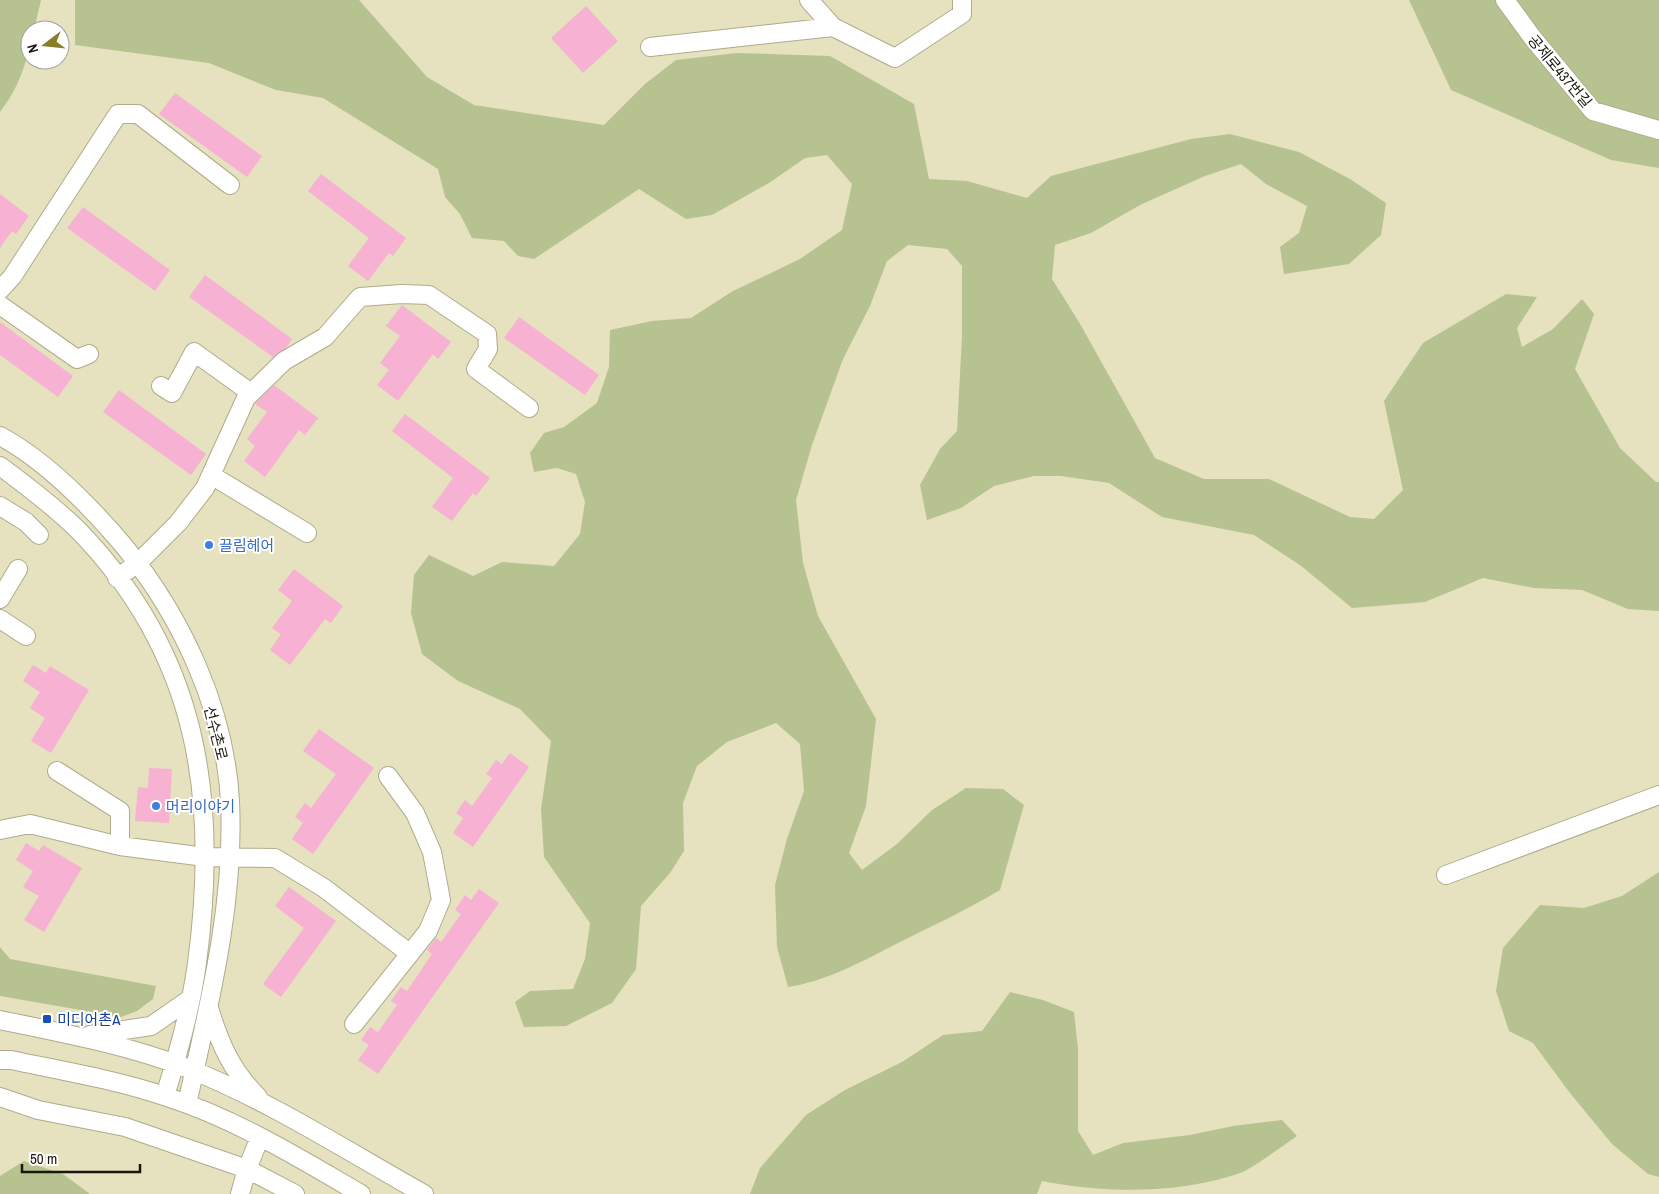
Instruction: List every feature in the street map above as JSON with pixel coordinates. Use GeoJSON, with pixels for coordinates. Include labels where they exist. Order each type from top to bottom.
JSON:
{"type":"FeatureCollection","features":[{"type":"Feature","properties":{"kind":"street"},"geometry":{"type":"LineString","coordinates":[[809,0],[833,27],[895,58],[962,14],[962,0]]}},
{"type":"Feature","properties":{"kind":"street","name":"공제로437번길"},"geometry":{"type":"LineString","coordinates":[[1505,0],[1532,37],[1593,111],[1659,130]]}},
{"type":"Feature","properties":{"kind":"street"},"geometry":{"type":"LineString","coordinates":[[650,47],[833,27]]}},
{"type":"Feature","properties":{"kind":"street"},"geometry":{"type":"LineString","coordinates":[[0,290],[12,277],[118,114],[138,114],[230,185]]}},
{"type":"Feature","properties":{"kind":"street"},"geometry":{"type":"LineString","coordinates":[[117,578],[138,563],[178,523],[205,488],[246,398],[284,361],[325,337],[360,297],[402,294],[429,295],[487,334],[488,349],[476,369],[529,408]]}},
{"type":"Feature","properties":{"kind":"street"},"geometry":{"type":"LineString","coordinates":[[0,305],[77,359],[89,354]]}},
{"type":"Feature","properties":{"kind":"street"},"geometry":{"type":"LineString","coordinates":[[161,386],[172,393],[194,352],[251,393]]}},
{"type":"Feature","properties":{"kind":"street","name":"선수촌로"},"geometry":{"type":"LineString","coordinates":[[0,436],[51,472],[97,514],[138,563],[169,608],[191,652],[211,708],[224,756],[230,801],[229,857],[218,964],[187,1104]]}},
{"type":"Feature","properties":{"kind":"street","name":"선수촌로"},"geometry":{"type":"LineString","coordinates":[[0,466],[35,492],[79,532],[117,578],[156,637],[168,662],[187,715],[199,761],[204,803],[205,857],[197,964],[165,1096]]}},
{"type":"Feature","properties":{"kind":"street"},"geometry":{"type":"LineString","coordinates":[[211,475],[307,534]]}},
{"type":"Feature","properties":{"kind":"street"},"geometry":{"type":"LineString","coordinates":[[0,506],[26,522],[39,535]]}},
{"type":"Feature","properties":{"kind":"street"},"geometry":{"type":"LineString","coordinates":[[0,599],[18,568]]}},
{"type":"Feature","properties":{"kind":"street"},"geometry":{"type":"LineString","coordinates":[[0,619],[26,636]]}},
{"type":"Feature","properties":{"kind":"street"},"geometry":{"type":"LineString","coordinates":[[57,771],[120,810],[120,846]]}},
{"type":"Feature","properties":{"kind":"street"},"geometry":{"type":"LineString","coordinates":[[354,1024],[428,931],[441,900],[432,852],[415,813],[388,776]]}},
{"type":"Feature","properties":{"kind":"street"},"geometry":{"type":"LineString","coordinates":[[1446,875],[1659,795]]}},
{"type":"Feature","properties":{"kind":"street"},"geometry":{"type":"LineString","coordinates":[[0,830],[30,824],[120,846],[205,857],[275,858],[324,888],[409,953]]}},
{"type":"Feature","properties":{"kind":"street"},"geometry":{"type":"LineString","coordinates":[[78,1036],[151,1026],[190,999]]}},
{"type":"Feature","properties":{"kind":"street"},"geometry":{"type":"LineString","coordinates":[[208,1007],[223,1051],[242,1082],[268,1106]]}},
{"type":"Feature","properties":{"kind":"street"},"geometry":{"type":"LineString","coordinates":[[0,1020],[106,1042],[194,1072],[268,1106],[424,1194]]}},
{"type":"Feature","properties":{"kind":"street"},"geometry":{"type":"LineString","coordinates":[[0,1060],[30,1064],[165,1096],[187,1104],[260,1137],[361,1194]]}},
{"type":"Feature","properties":{"kind":"street"},"geometry":{"type":"LineString","coordinates":[[0,1097],[38,1110],[125,1127],[247,1169],[295,1194]]}},
{"type":"Feature","properties":{"kind":"street"},"geometry":{"type":"LineString","coordinates":[[240,1194],[247,1169],[260,1137]]}},
{"type":"Feature","properties":{"kind":"green space"},"geometry":{"type":"Polygon","coordinates":[[[0,0],[41,0],[36,20],[20,20],[20,70],[23,70],[12,94],[0,112],[0,0]]]}},
{"type":"Feature","properties":{"kind":"green space"},"geometry":{"type":"Polygon","coordinates":[[[75,0],[359,0],[427,77],[474,105],[604,125],[645,84],[676,60],[737,53],[830,56],[914,104],[929,179],[967,181],[1027,198],[1051,176],[1191,139],[1230,134],[1299,152],[1350,179],[1386,203],[1381,235],[1349,264],[1284,274],[1280,247],[1299,233],[1307,206],[1266,184],[1241,164],[1205,176],[1140,205],[1091,233],[1055,245],[1052,279],[1079,322],[1155,458],[1204,479],[1269,479],[1350,517],[1374,519],[1403,490],[1384,401],[1423,343],[1506,294],[1537,297],[1517,328],[1522,347],[1553,329],[1582,299],[1594,314],[1575,369],[1620,448],[1656,482],[1659,482],[1659,611],[1628,609],[1582,590],[1534,588],[1483,578],[1425,602],[1352,608],[1300,565],[1254,535],[1162,517],[1109,483],[1061,476],[1034,476],[994,486],[961,508],[927,520],[920,485],[940,449],[957,431],[962,336],[962,266],[947,249],[908,245],[887,261],[870,306],[843,359],[812,445],[796,500],[803,563],[818,616],[876,719],[866,806],[849,853],[862,870],[897,844],[932,810],[966,788],[1003,789],[1024,805],[1000,890],[872,957],[817,980],[788,987],[777,947],[775,885],[787,839],[804,791],[800,744],[776,723],[727,742],[697,766],[683,803],[684,851],[670,873],[641,906],[636,969],[612,1003],[566,1026],[524,1027],[515,1002],[530,991],[573,989],[585,959],[590,923],[544,857],[541,809],[551,741],[520,709],[458,681],[422,654],[411,613],[414,575],[429,555],[473,576],[502,562],[554,566],[580,534],[585,502],[576,474],[557,468],[534,472],[530,453],[544,433],[564,427],[597,403],[609,367],[610,330],[652,321],[691,318],[733,291],[800,259],[842,230],[852,184],[827,155],[805,158],[769,183],[712,215],[686,219],[639,189],[534,259],[518,256],[504,241],[472,238],[460,214],[445,197],[438,169],[323,98],[276,90],[209,63],[75,45],[75,0]]]}},
{"type":"Feature","properties":{"kind":"green space"},"geometry":{"type":"Polygon","coordinates":[[[1409,0],[1659,0],[1659,168],[1611,160],[1451,90],[1409,0]]]}},
{"type":"Feature","properties":{"kind":"green space"},"geometry":{"type":"Polygon","coordinates":[[[1659,872],[1659,1177],[1648,1174],[1612,1144],[1570,1093],[1533,1043],[1509,1031],[1496,991],[1503,948],[1540,905],[1584,908],[1622,896],[1659,872]]]}},
{"type":"Feature","properties":{"kind":"green space"},"geometry":{"type":"Polygon","coordinates":[[[0,947],[10,959],[156,986],[153,999],[137,1011],[121,1017],[0,996],[0,947]]]}},
{"type":"Feature","properties":{"kind":"green space"},"geometry":{"type":"Polygon","coordinates":[[[1010,992],[1043,1000],[1074,1012],[1078,1049],[1078,1131],[1093,1155],[1123,1143],[1190,1135],[1233,1126],[1282,1120],[1297,1136],[1243,1172],[1195,1185],[1170,1188],[1118,1190],[1042,1181],[1037,1194],[750,1194],[760,1168],[806,1115],[845,1090],[902,1062],[943,1035],[982,1031],[1010,992]]]}},
{"type":"Feature","properties":{"kind":"green space"},"geometry":{"type":"Polygon","coordinates":[[[24,1161],[63,1174],[90,1194],[0,1194],[0,1176],[24,1161]]]}},
{"type":"Feature","properties":{"kind":"building"},"geometry":{"type":"Polygon","coordinates":[[[586,6],[618,41],[583,73],[551,38],[586,6]]]}},
{"type":"Feature","properties":{"kind":"building"},"geometry":{"type":"Polygon","coordinates":[[[175,93],[262,156],[247,177],[159,114],[175,93]]]}},
{"type":"Feature","properties":{"kind":"building"},"geometry":{"type":"Polygon","coordinates":[[[321,174],[406,238],[393,256],[389,253],[368,281],[348,266],[369,238],[308,191],[321,174]]]}},
{"type":"Feature","properties":{"kind":"building"},"geometry":{"type":"Polygon","coordinates":[[[0,194],[29,216],[16,234],[12,231],[0,248],[0,194]]]}},
{"type":"Feature","properties":{"kind":"building"},"geometry":{"type":"Polygon","coordinates":[[[83,207],[170,270],[155,291],[67,228],[83,207]]]}},
{"type":"Feature","properties":{"kind":"building"},"geometry":{"type":"Polygon","coordinates":[[[205,275],[292,339],[286,348],[273,357],[189,297],[205,275]]]}},
{"type":"Feature","properties":{"kind":"building"},"geometry":{"type":"Polygon","coordinates":[[[402,305],[451,342],[438,359],[433,354],[398,401],[377,385],[389,370],[380,363],[400,336],[386,326],[402,305]]]}},
{"type":"Feature","properties":{"kind":"building"},"geometry":{"type":"Polygon","coordinates":[[[519,317],[599,375],[585,395],[504,338],[519,317]]]}},
{"type":"Feature","properties":{"kind":"building"},"geometry":{"type":"Polygon","coordinates":[[[0,322],[73,376],[58,397],[0,355],[0,322]]]}},
{"type":"Feature","properties":{"kind":"building"},"geometry":{"type":"Polygon","coordinates":[[[274,385],[318,418],[305,435],[299,430],[265,477],[244,461],[255,446],[247,439],[267,412],[255,404],[274,385]]]}},
{"type":"Feature","properties":{"kind":"building"},"geometry":{"type":"Polygon","coordinates":[[[119,390],[206,454],[191,475],[103,412],[119,390]]]}},
{"type":"Feature","properties":{"kind":"building"},"geometry":{"type":"Polygon","coordinates":[[[405,414],[490,478],[476,496],[473,493],[452,521],[432,507],[453,478],[392,431],[405,414]]]}},
{"type":"Feature","properties":{"kind":"building"},"geometry":{"type":"Polygon","coordinates":[[[294,569],[343,606],[331,623],[325,619],[290,665],[270,650],[281,634],[272,628],[292,601],[278,590],[294,569]]]}},
{"type":"Feature","properties":{"kind":"building"},"geometry":{"type":"Polygon","coordinates":[[[33,665],[46,673],[50,666],[89,690],[51,753],[31,741],[45,718],[30,708],[40,692],[23,681],[33,665]]]}},
{"type":"Feature","properties":{"kind":"building"},"geometry":{"type":"Polygon","coordinates":[[[319,729],[374,768],[313,854],[292,839],[303,823],[295,817],[305,803],[311,808],[336,774],[303,751],[319,729]]]}},
{"type":"Feature","properties":{"kind":"building"},"geometry":{"type":"Polygon","coordinates":[[[510,753],[529,767],[473,847],[453,833],[463,818],[456,813],[465,800],[472,806],[492,778],[486,774],[496,760],[502,764],[510,753]]]}},
{"type":"Feature","properties":{"kind":"building"},"geometry":{"type":"Polygon","coordinates":[[[149,768],[172,769],[169,823],[135,821],[138,787],[148,788],[149,768]]]}},
{"type":"Feature","properties":{"kind":"building"},"geometry":{"type":"Polygon","coordinates":[[[26,843],[39,851],[43,845],[82,868],[44,932],[24,920],[39,896],[23,887],[33,871],[16,860],[26,843]]]}},
{"type":"Feature","properties":{"kind":"building"},"geometry":{"type":"Polygon","coordinates":[[[289,887],[336,921],[281,997],[263,984],[304,928],[275,906],[289,887]]]}},
{"type":"Feature","properties":{"kind":"building"},"geometry":{"type":"Polygon","coordinates":[[[479,889],[499,903],[378,1074],[358,1060],[369,1045],[361,1040],[370,1027],[378,1032],[397,1005],[391,1001],[401,987],[407,991],[432,954],[427,950],[436,938],[441,942],[461,914],[455,910],[465,895],[471,900],[479,889]]]}},
{"type":"Feature","properties":{"kind":"place","name":"끌림헤어"},"geometry":{"type":"Point","coordinates":[209,545]}},
{"type":"Feature","properties":{"kind":"place","name":"머리이야기"},"geometry":{"type":"Point","coordinates":[156,806]}},
{"type":"Feature","properties":{"kind":"place","name":"미디어촌A"},"geometry":{"type":"Point","coordinates":[47,1019]}}]}
